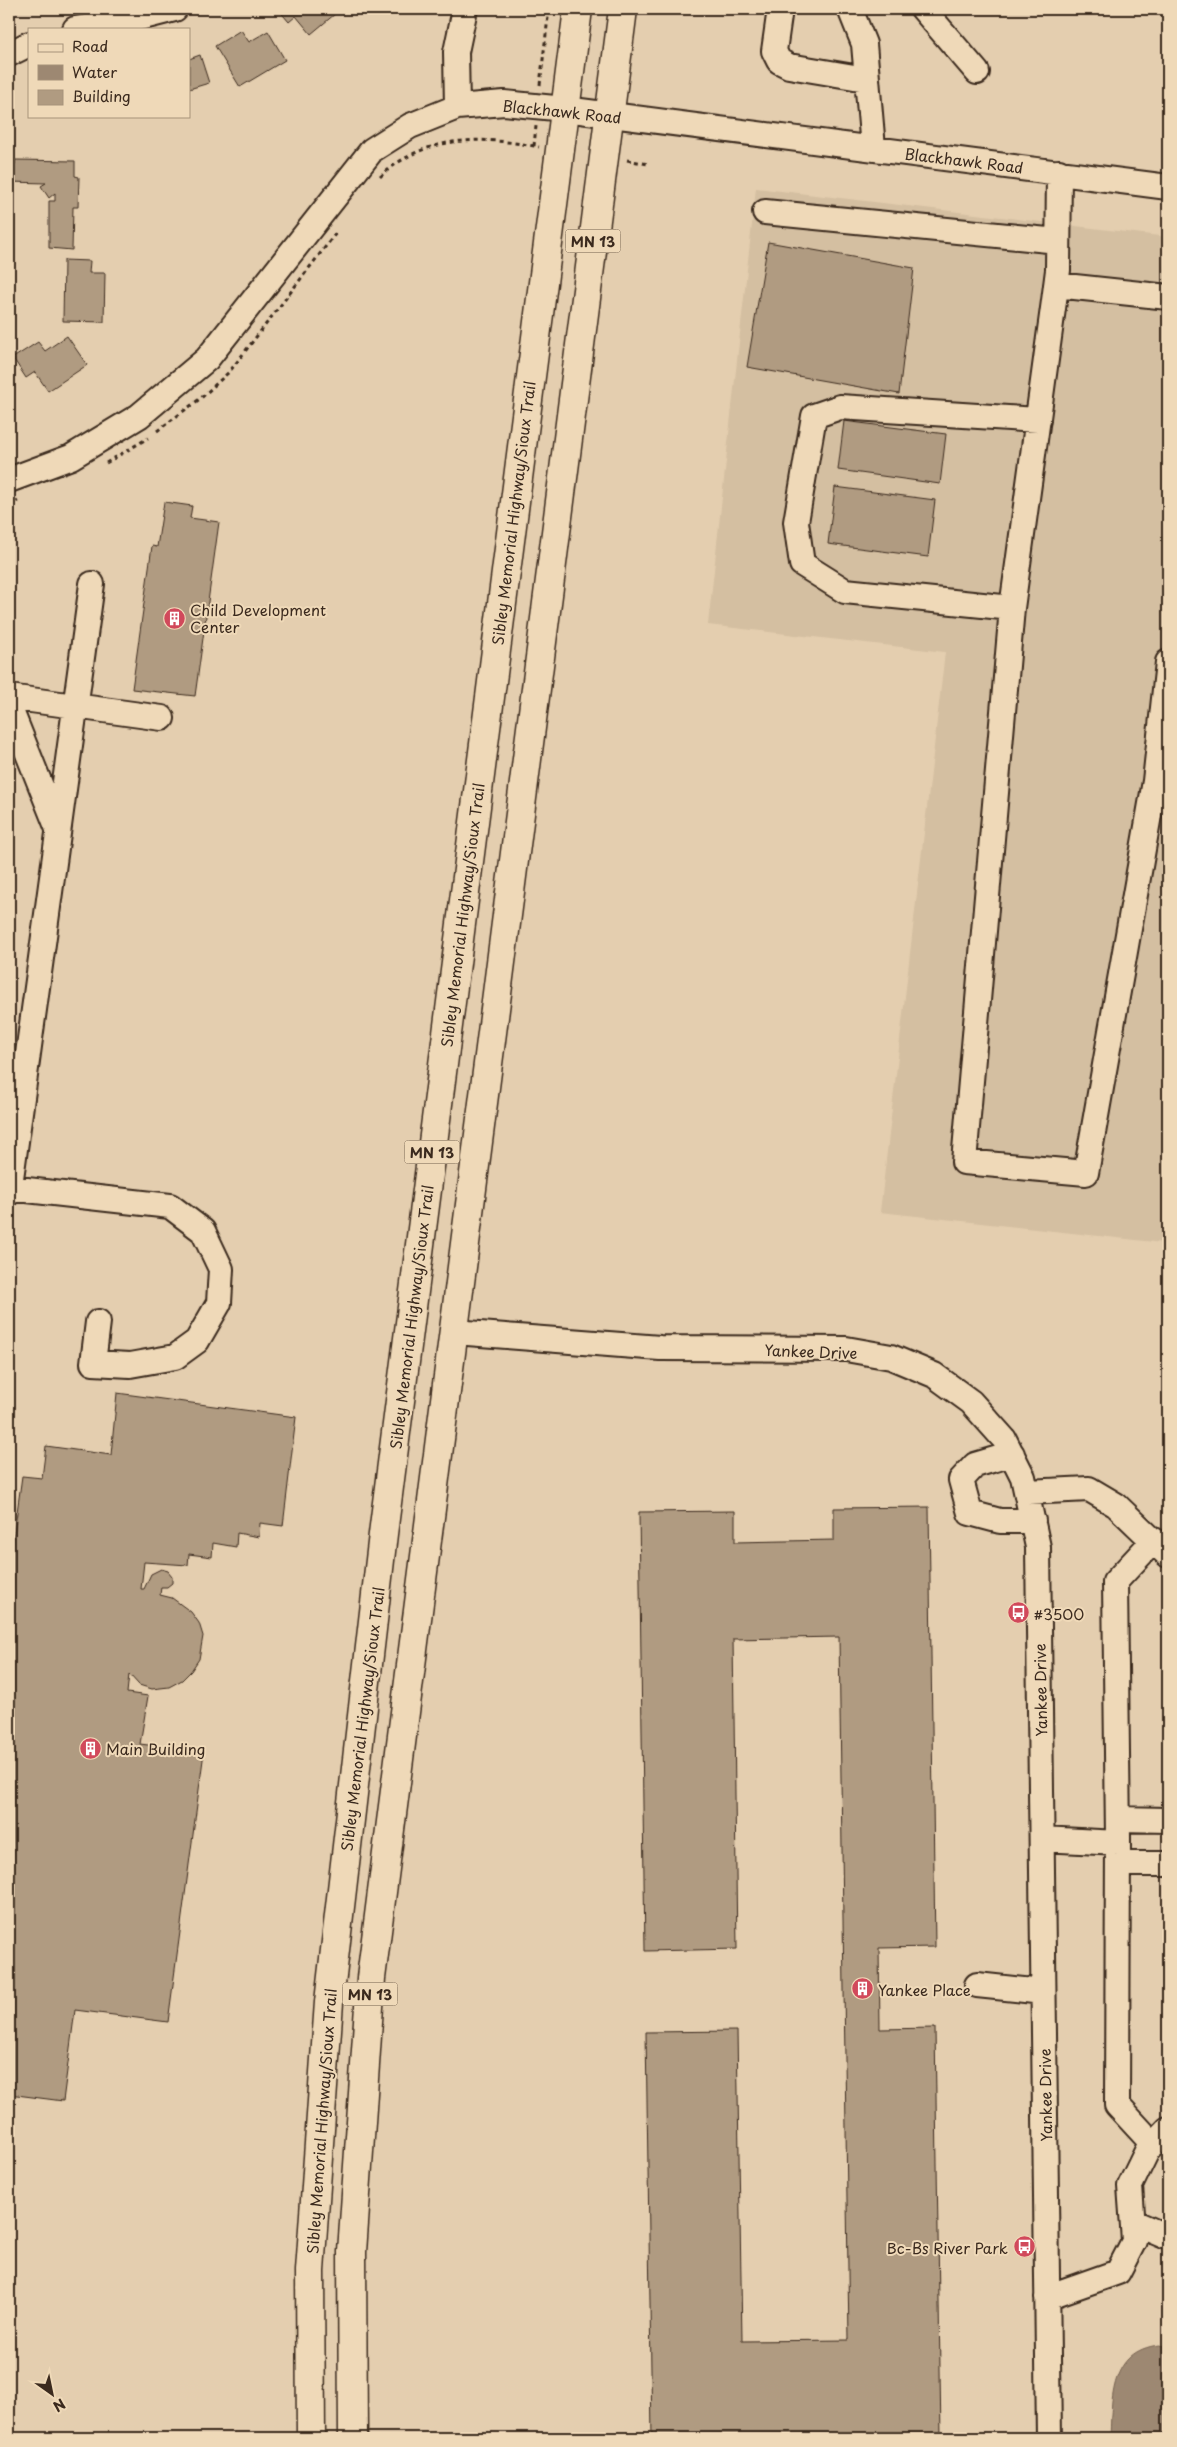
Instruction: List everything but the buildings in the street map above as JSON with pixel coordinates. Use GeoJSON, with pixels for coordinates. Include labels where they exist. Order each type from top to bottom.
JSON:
{"type":"FeatureCollection","features":[{"type":"Feature","properties":{"kind":"highway","name":"MN 13"},"geometry":{"type":"LineString","coordinates":[[552,108],[578,9]]}},
{"type":"Feature","properties":{"kind":"highway","name":"MN 13"},"geometry":{"type":"LineString","coordinates":[[353,2438],[352,2252],[371,1978],[623,9]]}},
{"type":"Feature","properties":{"kind":"highway","name":"Sibley Memorial Highway/Sioux Trail"},"geometry":{"type":"LineString","coordinates":[[311,2438],[310,2271],[329,2002],[552,108]]}},
{"type":"Feature","properties":{"kind":"street"},"geometry":{"type":"LineString","coordinates":[[82,28],[140,18],[175,9]]}},
{"type":"Feature","properties":{"kind":"street"},"geometry":{"type":"LineString","coordinates":[[457,107],[456,52],[465,9]]}},
{"type":"Feature","properties":{"kind":"street"},"geometry":{"type":"LineString","coordinates":[[780,9],[774,51],[779,61],[789,66],[866,79]]}},
{"type":"Feature","properties":{"kind":"street"},"geometry":{"type":"LineString","coordinates":[[850,9],[864,44],[873,148]]}},
{"type":"Feature","properties":{"kind":"street"},"geometry":{"type":"LineString","coordinates":[[923,9],[977,72]]}},
{"type":"Feature","properties":{"kind":"street"},"geometry":{"type":"LineString","coordinates":[[9,54],[28,44]]}},
{"type":"Feature","properties":{"kind":"street","name":"Blackhawk Road"},"geometry":{"type":"LineString","coordinates":[[9,480],[71,457],[139,416],[207,359],[372,150],[410,126],[457,107],[504,103],[552,108],[1168,187]]}},
{"type":"Feature","properties":{"kind":"street"},"geometry":{"type":"LineString","coordinates":[[1059,172],[1056,285],[1012,608],[964,1162],[1086,1173],[1155,780],[1168,662]]}},
{"type":"Feature","properties":{"kind":"street"},"geometry":{"type":"LineString","coordinates":[[765,212],[1058,241]]}},
{"type":"Feature","properties":{"kind":"street"},"geometry":{"type":"LineString","coordinates":[[1056,285],[1168,297]]}},
{"type":"Feature","properties":{"kind":"street"},"geometry":{"type":"LineString","coordinates":[[1012,608],[845,591],[802,564],[796,522],[814,416],[840,407],[1038,420]]}},
{"type":"Feature","properties":{"kind":"street"},"geometry":{"type":"LineString","coordinates":[[92,584],[9,1189],[170,1206],[203,1231],[220,1269],[219,1303],[197,1341],[176,1357],[130,1365],[93,1363],[98,1322]]}},
{"type":"Feature","properties":{"kind":"street"},"geometry":{"type":"LineString","coordinates":[[9,696],[76,704],[162,718]]}},
{"type":"Feature","properties":{"kind":"street"},"geometry":{"type":"LineString","coordinates":[[9,706],[58,830]]}},
{"type":"Feature","properties":{"kind":"street","name":"Yankee Drive"},"geometry":{"type":"LineString","coordinates":[[454,1332],[660,1348],[846,1350],[891,1356],[934,1375],[971,1402],[1004,1439],[1023,1477],[1038,1547],[1049,2438]]}},
{"type":"Feature","properties":{"kind":"street"},"geometry":{"type":"LineString","coordinates":[[1012,1454],[975,1465],[960,1480],[970,1513],[1000,1521],[1033,1521]]}},
{"type":"Feature","properties":{"kind":"street"},"geometry":{"type":"LineString","coordinates":[[1027,1492],[1089,1489],[1116,1505],[1161,1548],[1115,1582],[1118,1819],[1117,2105],[1161,2136],[1146,2151],[1130,2186],[1134,2241],[1118,2272],[1047,2297]]}},
{"type":"Feature","properties":{"kind":"street"},"geometry":{"type":"LineString","coordinates":[[1118,1819],[1168,1820]]}},
{"type":"Feature","properties":{"kind":"street"},"geometry":{"type":"LineString","coordinates":[[1042,1839],[1168,1864]]}},
{"type":"Feature","properties":{"kind":"street"},"geometry":{"type":"LineString","coordinates":[[977,1985],[1043,1992]]}},
{"type":"Feature","properties":{"kind":"street"},"geometry":{"type":"LineString","coordinates":[[1133,2222],[1168,2237]]}},
{"type":"Feature","properties":{"kind":"path"},"geometry":{"type":"LineString","coordinates":[[376,182],[402,161],[427,149],[454,141],[485,139],[547,148],[552,108],[548,9]]}},
{"type":"Feature","properties":{"kind":"path"},"geometry":{"type":"LineString","coordinates":[[604,155],[648,164]]}},
{"type":"Feature","properties":{"kind":"path"},"geometry":{"type":"LineString","coordinates":[[104,464],[138,445],[230,371],[341,226]]}},
{"type":"Feature","properties":{"kind":"path"},"geometry":{"type":"LineString","coordinates":[[9,505],[22,500]]}},
{"type":"Feature","properties":{"kind":"shaded area"},"geometry":{"type":"Polygon","coordinates":[[[756,188],[1168,237],[1168,1197],[1163,1243],[880,1212],[945,652],[708,625],[756,188]]]}},
{"type":"Feature","properties":{"kind":"water"},"geometry":{"type":"Polygon","coordinates":[[[1159,2345],[1168,2347],[1168,2438],[1110,2438],[1113,2393],[1116,2379],[1122,2367],[1131,2357],[1143,2349],[1159,2345]]]}},
{"type":"Feature","properties":{"kind":"place","name":"Child Development Center"},"geometry":{"type":"Point","coordinates":[174,618]}},
{"type":"Feature","properties":{"kind":"place","name":"#3500"},"geometry":{"type":"Point","coordinates":[1018,1613]}},
{"type":"Feature","properties":{"kind":"place","name":"Main Building"},"geometry":{"type":"Point","coordinates":[90,1748]}},
{"type":"Feature","properties":{"kind":"place","name":"Yankee Place"},"geometry":{"type":"Point","coordinates":[862,1989]}},
{"type":"Feature","properties":{"kind":"place","name":"Bc-Bs River Park"},"geometry":{"type":"Point","coordinates":[1024,2247]}}]}
